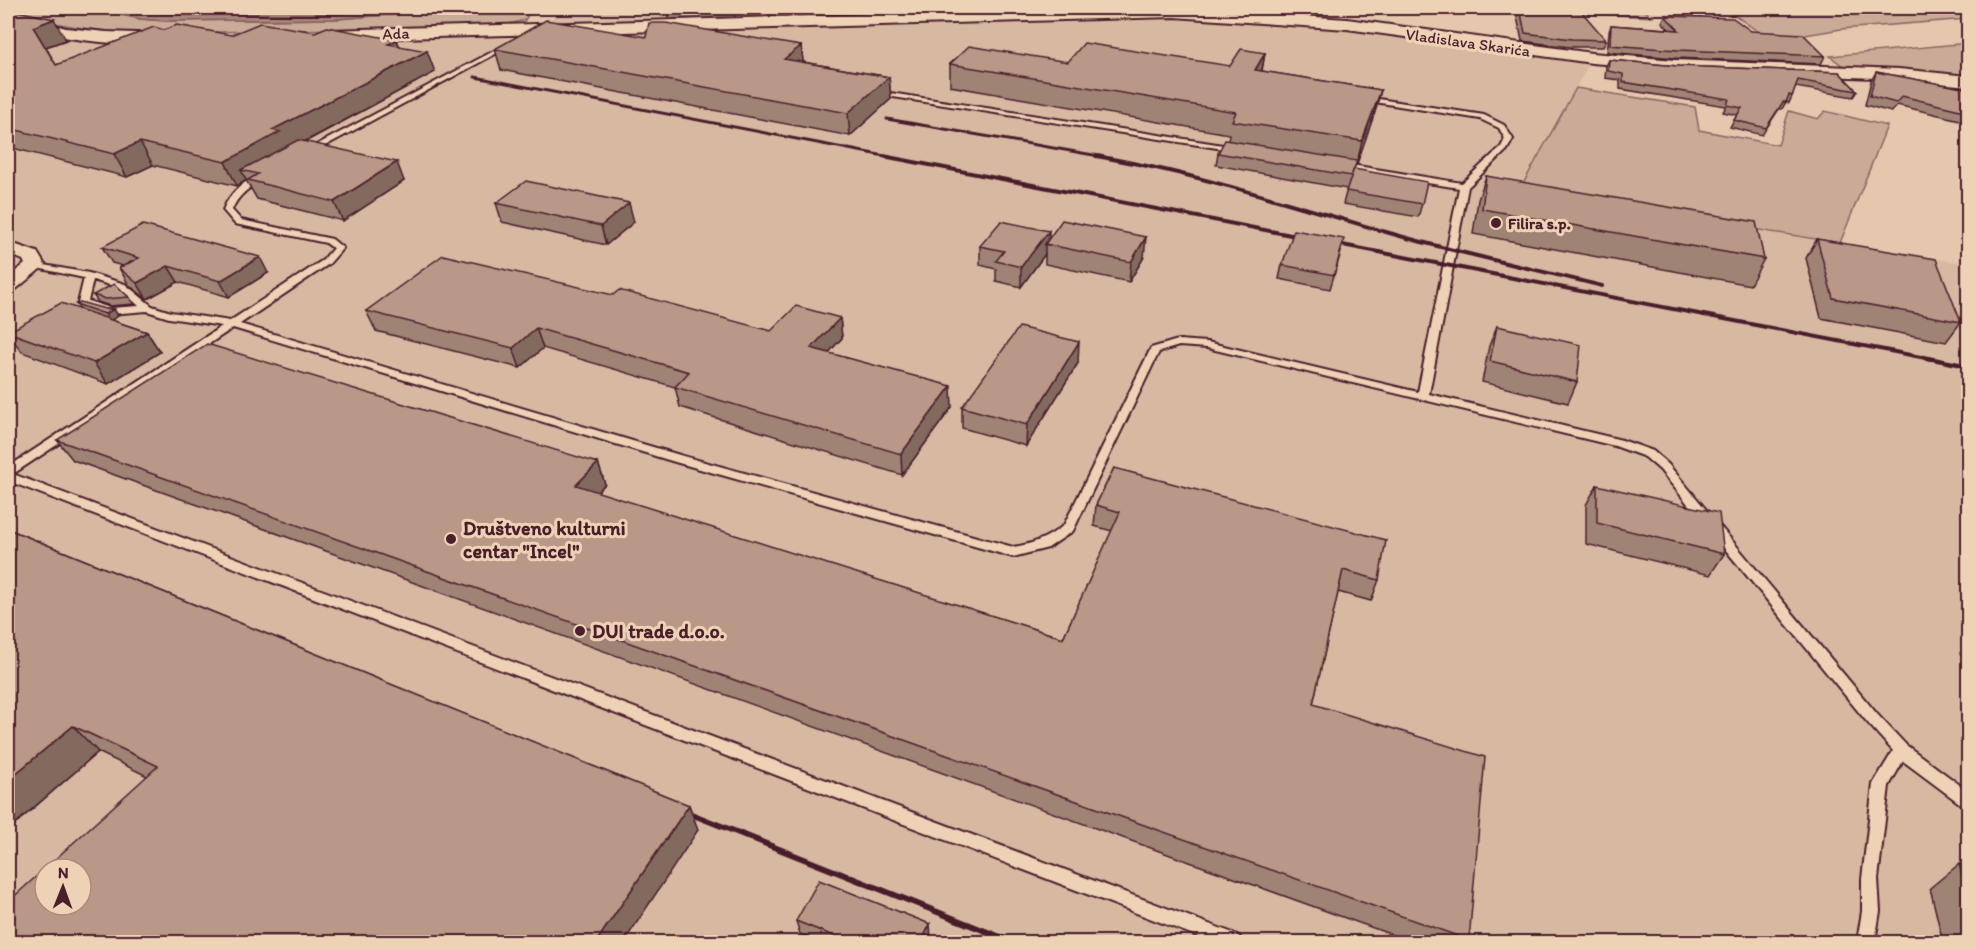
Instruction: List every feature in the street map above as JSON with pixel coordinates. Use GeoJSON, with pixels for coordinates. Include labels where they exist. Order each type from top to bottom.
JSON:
{"type":"FeatureCollection","features":[{"type":"Feature","properties":{"kind":"street","name":"Vladislava Skarića"},"geometry":{"type":"LineString","coordinates":[[532,29],[1174,12],[1347,24],[1519,50],[1639,62],[1899,74],[1968,81]]}},
{"type":"Feature","properties":{"kind":"street"},"geometry":{"type":"LineString","coordinates":[[8,17],[24,24],[69,33],[118,38],[188,38]]}},
{"type":"Feature","properties":{"kind":"street","name":"Ada"},"geometry":{"type":"LineString","coordinates":[[313,36],[532,29]]}},
{"type":"Feature","properties":{"kind":"street"},"geometry":{"type":"LineString","coordinates":[[8,248],[30,256],[34,265],[8,286]]}},
{"type":"Feature","properties":{"kind":"lane"},"geometry":{"type":"LineString","coordinates":[[297,158],[532,29],[572,38]]}},
{"type":"Feature","properties":{"kind":"lane"},"geometry":{"type":"LineString","coordinates":[[870,91],[1242,150]]}},
{"type":"Feature","properties":{"kind":"lane"},"geometry":{"type":"LineString","coordinates":[[1353,97],[1481,117],[1499,123],[1506,129],[1509,139],[1504,148],[1464,186],[1423,397]]}},
{"type":"Feature","properties":{"kind":"lane"},"geometry":{"type":"LineString","coordinates":[[1324,163],[1464,186]]}},
{"type":"Feature","properties":{"kind":"lane"},"geometry":{"type":"LineString","coordinates":[[8,472],[326,262],[338,248],[329,241],[238,222],[227,210],[230,200],[246,185],[276,169]]}},
{"type":"Feature","properties":{"kind":"lane"},"geometry":{"type":"LineString","coordinates":[[34,265],[89,276],[122,286],[148,308],[169,315],[230,324],[679,459],[1013,552],[1036,549],[1053,541],[1069,528],[1155,350],[1178,343],[1207,345],[1588,435],[1649,454],[1664,466],[1901,750],[1968,800]]}},
{"type":"Feature","properties":{"kind":"lane"},"geometry":{"type":"LineString","coordinates":[[89,276],[83,303],[110,311],[148,308]]}},
{"type":"Feature","properties":{"kind":"lane"},"geometry":{"type":"LineString","coordinates":[[8,477],[1233,942]]}},
{"type":"Feature","properties":{"kind":"lane"},"geometry":{"type":"LineString","coordinates":[[1866,942],[1871,910],[1870,879],[1881,784],[1901,750]]}},
{"type":"Feature","properties":{"kind":"shaded area"},"geometry":{"type":"Polygon","coordinates":[[[10,8],[92,8],[140,19],[166,21],[337,19],[472,8],[532,8],[525,20],[500,26],[142,33],[73,26],[40,19],[10,8]]]}},
{"type":"Feature","properties":{"kind":"shaded area"},"geometry":{"type":"Polygon","coordinates":[[[558,8],[808,8],[805,18],[571,25],[552,20],[558,8]]]}},
{"type":"Feature","properties":{"kind":"shaded area"},"geometry":{"type":"Polygon","coordinates":[[[1565,8],[1642,8],[1652,17],[1573,13],[1565,8]]]}},
{"type":"Feature","properties":{"kind":"shaded area"},"geometry":{"type":"Polygon","coordinates":[[[1725,8],[1968,8],[1968,19],[1841,29],[1805,35],[1760,33],[1725,8]]]}},
{"type":"Feature","properties":{"kind":"shaded area"},"geometry":{"type":"Polygon","coordinates":[[[1156,12],[1347,24],[1592,58],[1520,191],[1968,264],[1968,942],[8,942],[8,17],[118,38],[1156,12]]]}},
{"type":"Feature","properties":{"kind":"shaded area"},"geometry":{"type":"Polygon","coordinates":[[[1968,43],[1968,79],[1843,66],[1830,56],[1968,43]]]}},
{"type":"Feature","properties":{"kind":"shaded area"},"geometry":{"type":"Polygon","coordinates":[[[1576,88],[1695,107],[1699,130],[1778,145],[1789,111],[1818,119],[1825,111],[1887,126],[1840,243],[1519,191],[1576,88]]]}},
{"type":"Feature","properties":{"kind":"water"},"geometry":{"type":"Polygon","coordinates":[[[92,8],[472,8],[337,19],[166,21],[140,19],[92,8]]]}},
{"type":"Feature","properties":{"kind":"building"},"geometry":{"type":"Polygon","coordinates":[[[668,8],[723,8],[668,9],[668,8]]]}},
{"type":"Feature","properties":{"kind":"building"},"geometry":{"type":"Polygon","coordinates":[[[8,9],[54,19],[33,27],[56,65],[154,27],[164,30],[177,25],[231,35],[260,23],[315,32],[327,27],[397,40],[388,44],[427,51],[272,130],[280,132],[225,162],[140,142],[114,154],[8,128],[8,9]]]}},
{"type":"Feature","properties":{"kind":"building"},"geometry":{"type":"Polygon","coordinates":[[[1520,9],[1581,11],[1606,40],[1572,39],[1525,33],[1520,9]]]}},
{"type":"Feature","properties":{"kind":"building"},"geometry":{"type":"Polygon","coordinates":[[[1665,16],[1733,18],[1751,31],[1803,34],[1825,56],[1610,45],[1611,25],[1679,30],[1665,16]]]}},
{"type":"Feature","properties":{"kind":"building"},"geometry":{"type":"Polygon","coordinates":[[[546,20],[646,37],[649,23],[666,23],[801,46],[784,59],[889,77],[848,113],[495,49],[546,20]]]}},
{"type":"Feature","properties":{"kind":"building"},"geometry":{"type":"Polygon","coordinates":[[[1084,43],[1230,66],[1241,49],[1265,53],[1255,70],[1381,90],[1362,141],[1232,121],[1236,112],[950,64],[969,46],[1068,62],[1084,43]]]}},
{"type":"Feature","properties":{"kind":"building"},"geometry":{"type":"Polygon","coordinates":[[[1609,60],[1678,66],[1839,72],[1857,91],[1798,80],[1792,96],[1789,95],[1786,102],[1783,102],[1766,128],[1734,120],[1742,108],[1727,105],[1729,99],[1623,82],[1623,74],[1608,71],[1609,60]]]}},
{"type":"Feature","properties":{"kind":"building"},"geometry":{"type":"Polygon","coordinates":[[[1876,72],[1968,89],[1968,112],[1902,96],[1896,103],[1870,96],[1876,72]]]}},
{"type":"Feature","properties":{"kind":"building"},"geometry":{"type":"Polygon","coordinates":[[[298,140],[397,162],[334,202],[248,180],[258,174],[241,170],[298,140]]]}},
{"type":"Feature","properties":{"kind":"building"},"geometry":{"type":"Polygon","coordinates":[[[1225,140],[1357,161],[1351,176],[1218,153],[1225,140]]]}},
{"type":"Feature","properties":{"kind":"building"},"geometry":{"type":"Polygon","coordinates":[[[1354,169],[1427,182],[1422,204],[1346,191],[1354,169]]]}},
{"type":"Feature","properties":{"kind":"building"},"geometry":{"type":"Polygon","coordinates":[[[1486,176],[1756,222],[1764,259],[1482,209],[1486,176]]]}},
{"type":"Feature","properties":{"kind":"building"},"geometry":{"type":"Polygon","coordinates":[[[526,181],[629,203],[601,226],[496,203],[526,181]]]}},
{"type":"Feature","properties":{"kind":"building"},"geometry":{"type":"Polygon","coordinates":[[[1062,220],[1146,237],[1131,262],[1045,244],[1062,220]]]}},
{"type":"Feature","properties":{"kind":"building"},"geometry":{"type":"Polygon","coordinates":[[[1001,221],[1049,231],[1021,267],[996,261],[1004,251],[980,246],[1001,221]]]}},
{"type":"Feature","properties":{"kind":"building"},"geometry":{"type":"Polygon","coordinates":[[[143,225],[260,257],[220,281],[168,266],[137,283],[119,268],[139,258],[102,247],[143,225]]]}},
{"type":"Feature","properties":{"kind":"building"},"geometry":{"type":"Polygon","coordinates":[[[1294,230],[1344,239],[1334,275],[1282,265],[1294,230]]]}},
{"type":"Feature","properties":{"kind":"building"},"geometry":{"type":"Polygon","coordinates":[[[1817,239],[1936,259],[1961,322],[1833,298],[1817,239]]]}},
{"type":"Feature","properties":{"kind":"building"},"geometry":{"type":"Polygon","coordinates":[[[443,255],[613,295],[619,290],[771,331],[796,306],[840,318],[811,348],[951,386],[901,454],[675,387],[689,372],[536,328],[513,348],[366,311],[443,255]]]}},
{"type":"Feature","properties":{"kind":"building"},"geometry":{"type":"Polygon","coordinates":[[[114,284],[129,297],[106,299],[93,295],[114,284]]]}},
{"type":"Feature","properties":{"kind":"building"},"geometry":{"type":"Polygon","coordinates":[[[80,302],[105,309],[114,309],[105,314],[76,304],[80,302]]]}},
{"type":"Feature","properties":{"kind":"building"},"geometry":{"type":"Polygon","coordinates":[[[61,303],[147,332],[94,363],[8,332],[61,303]]]}},
{"type":"Feature","properties":{"kind":"building"},"geometry":{"type":"Polygon","coordinates":[[[1497,326],[1581,345],[1577,382],[1490,361],[1497,326]]]}},
{"type":"Feature","properties":{"kind":"building"},"geometry":{"type":"Polygon","coordinates":[[[1019,327],[1079,342],[1027,425],[962,407],[1019,327]]]}},
{"type":"Feature","properties":{"kind":"building"},"geometry":{"type":"Polygon","coordinates":[[[207,344],[598,463],[576,485],[1063,638],[1120,512],[1096,505],[1114,468],[1386,540],[1379,580],[1343,570],[1313,704],[1485,757],[1469,940],[57,440],[207,344]]]}},
{"type":"Feature","properties":{"kind":"building"},"geometry":{"type":"Polygon","coordinates":[[[1597,485],[1719,513],[1724,554],[1597,523],[1597,485]]]}},
{"type":"Feature","properties":{"kind":"building"},"geometry":{"type":"Polygon","coordinates":[[[8,529],[689,805],[596,942],[8,942],[8,902],[33,879],[33,917],[93,917],[93,857],[58,857],[158,766],[73,726],[8,780],[8,529]]]}},
{"type":"Feature","properties":{"kind":"building"},"geometry":{"type":"Polygon","coordinates":[[[1959,864],[1968,867],[1968,900],[1959,864]]]}},
{"type":"Feature","properties":{"kind":"building"},"geometry":{"type":"Polygon","coordinates":[[[819,880],[930,924],[921,942],[849,942],[796,921],[819,880]]]}},
{"type":"Feature","properties":{"kind":"railway"},"geometry":{"type":"LineString","coordinates":[[475,77],[890,157]]}},
{"type":"Feature","properties":{"kind":"railway"},"geometry":{"type":"LineString","coordinates":[[887,119],[1105,157]]}},
{"type":"Feature","properties":{"kind":"railway"},"geometry":{"type":"LineString","coordinates":[[883,156],[1931,359]]}},
{"type":"Feature","properties":{"kind":"railway"},"geometry":{"type":"LineString","coordinates":[[1096,156],[1206,180],[1413,240],[1602,286]]}},
{"type":"Feature","properties":{"kind":"railway"},"geometry":{"type":"LineString","coordinates":[[1923,357],[1968,366]]}},
{"type":"Feature","properties":{"kind":"railway"},"geometry":{"type":"LineString","coordinates":[[676,808],[1013,942]]}},
{"type":"Feature","properties":{"kind":"place","name":"Filira s.p."},"geometry":{"type":"Point","coordinates":[1496,223]}},
{"type":"Feature","properties":{"kind":"place","name":"Društveno kulturni centar \"Incel\""},"geometry":{"type":"Point","coordinates":[451,539]}},
{"type":"Feature","properties":{"kind":"place","name":"DUI trade d.o.o."},"geometry":{"type":"Point","coordinates":[580,631]}}]}
